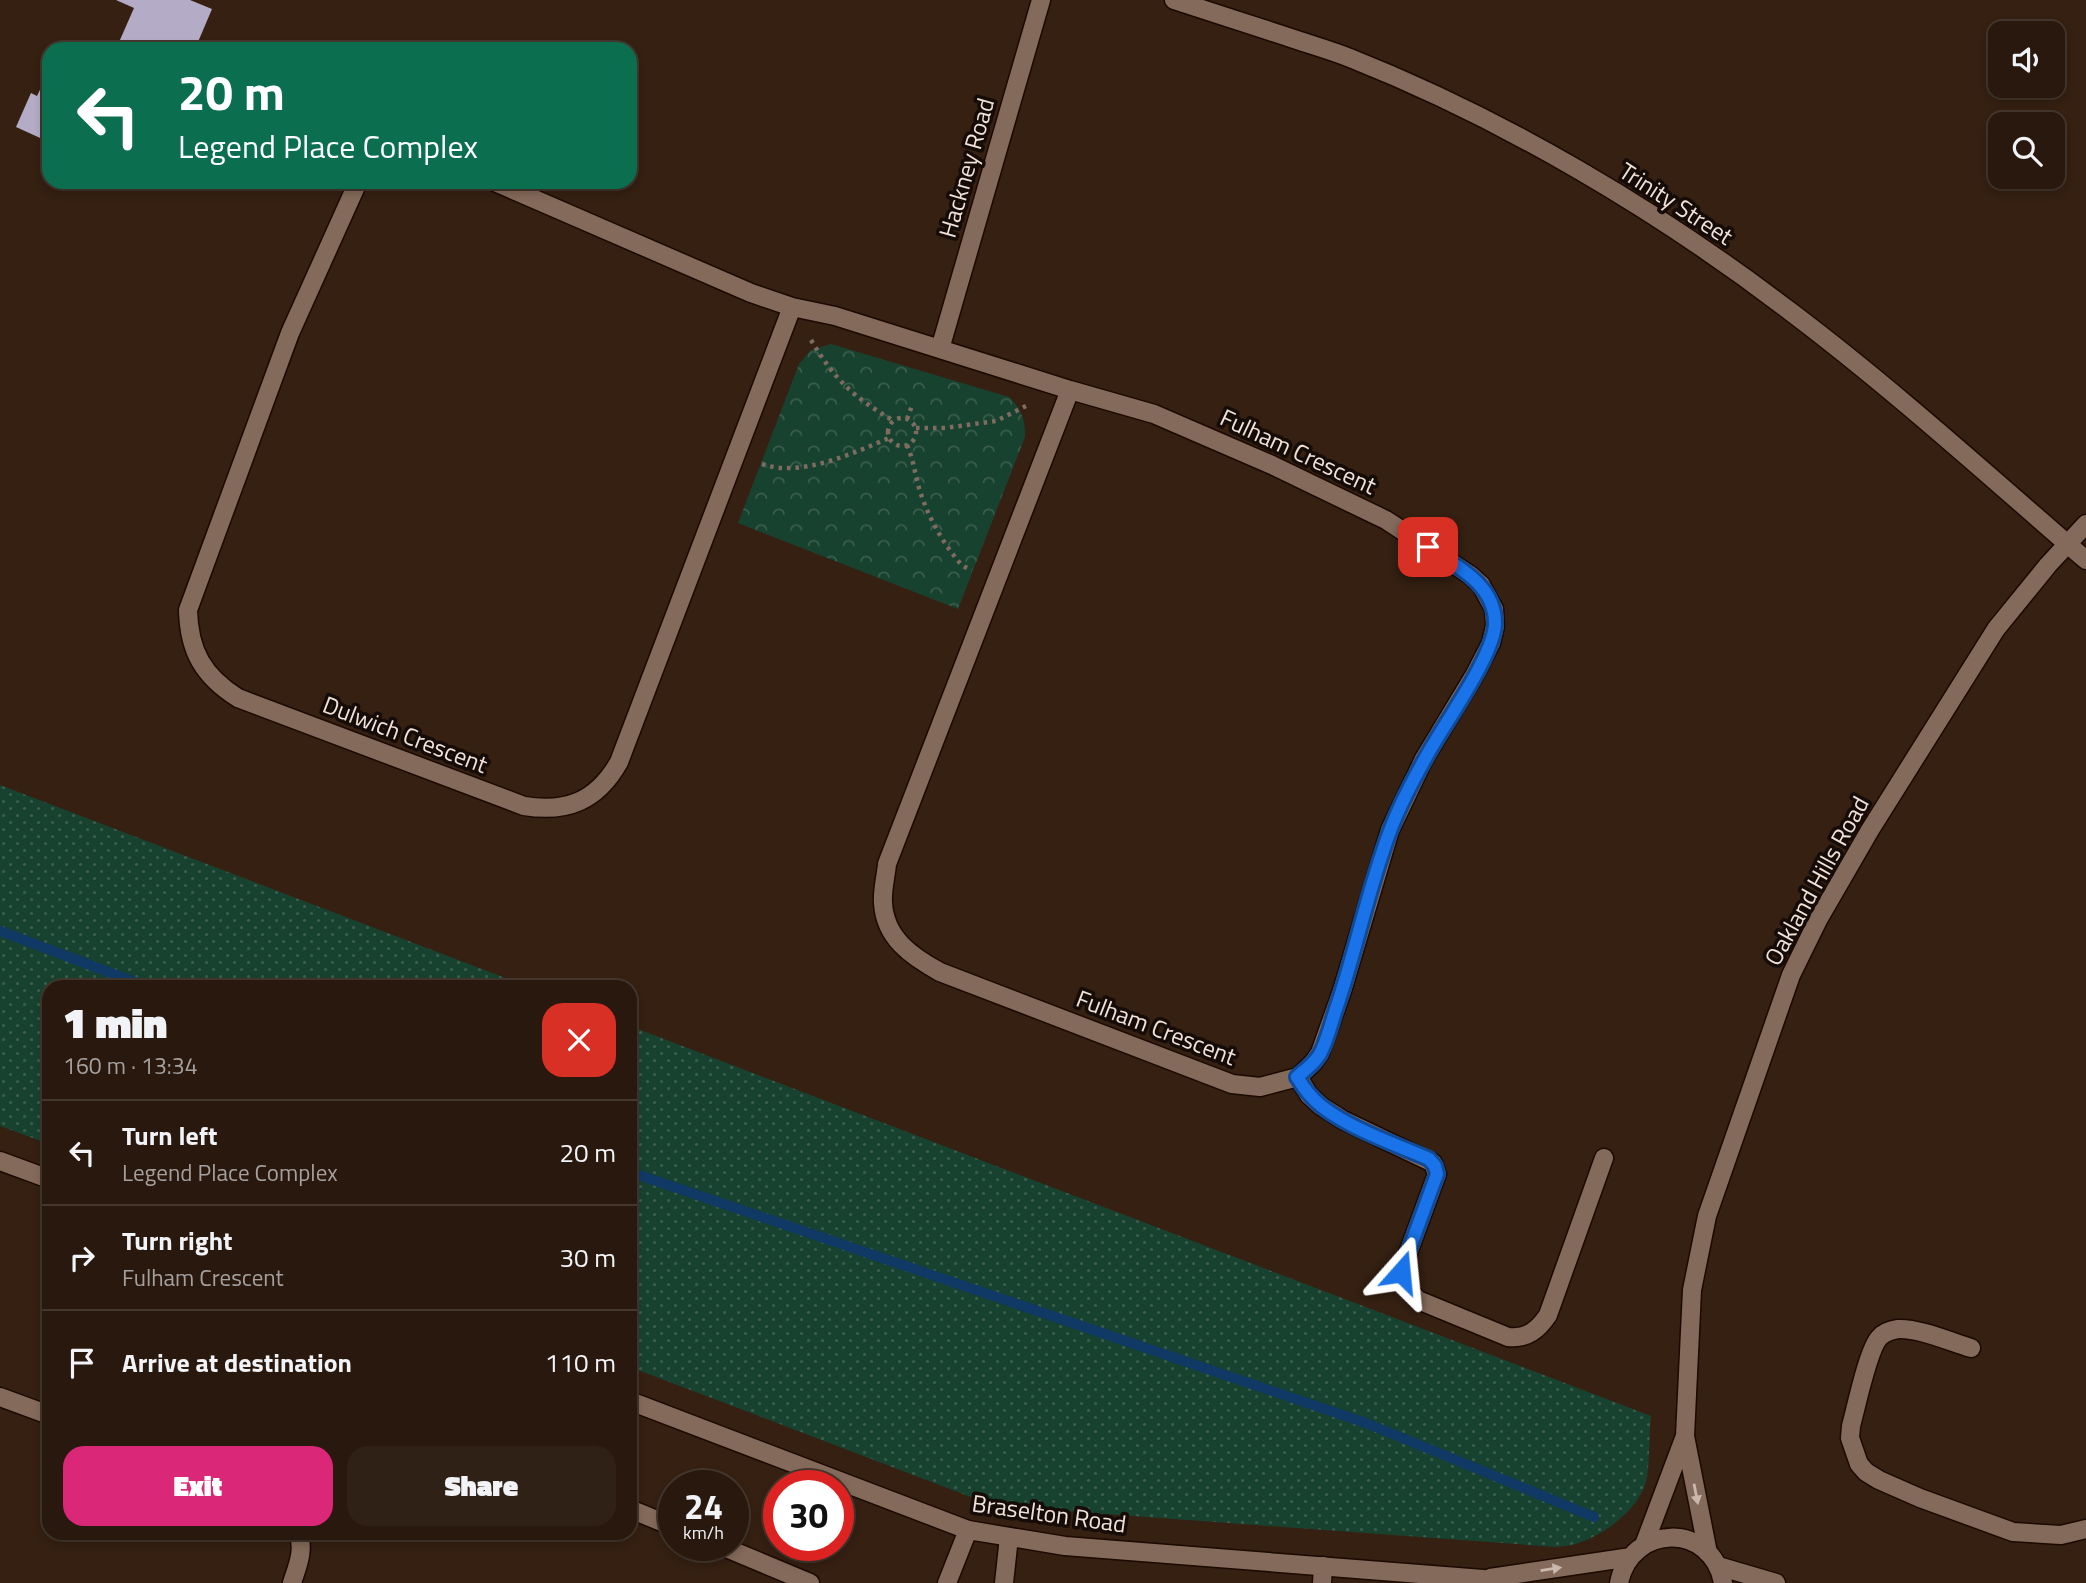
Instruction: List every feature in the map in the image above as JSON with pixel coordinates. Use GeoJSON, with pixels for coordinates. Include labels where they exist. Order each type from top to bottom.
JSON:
{"type":"FeatureCollection","features":[{"type":"Feature","properties":{"kind":"street","name":"Hackney Road"},"geometry":{"type":"LineString","coordinates":[[940,349],[1041,0]]}},
{"type":"Feature","properties":{"kind":"street","name":"Trinity Street"},"geometry":{"type":"LineString","coordinates":[[1174,0],[1348,57],[1427,92],[1503,130],[1652,215],[1761,290],[1856,363],[2086,560]]}},
{"type":"Feature","properties":{"kind":"street","name":"Dulwich Crescent"},"geometry":{"type":"LineString","coordinates":[[355,189],[289,333],[188,610],[193,646],[210,677],[238,698],[524,806],[559,808],[576,803],[603,785],[619,762],[792,307]]}},
{"type":"Feature","properties":{"kind":"street"},"geometry":{"type":"LineString","coordinates":[[511,189],[751,293],[940,349]]}},
{"type":"Feature","properties":{"kind":"street","name":"Fulham Crescent"},"geometry":{"type":"LineString","coordinates":[[940,349],[1154,414],[1272,465],[1386,520],[1470,575],[1480,585],[1494,609],[1495,626],[1491,643],[1424,759],[1390,830],[1321,1053],[1297,1077],[1260,1087],[1232,1084],[940,972],[915,958],[898,942],[886,924],[882,901],[887,864],[997,579],[1066,389]]}},
{"type":"Feature","properties":{"kind":"street","name":"Oakland Hills Road"},"geometry":{"type":"LineString","coordinates":[[1716,1567],[1685,1436],[1692,1290],[1707,1216],[1791,975],[1818,920],[1870,830],[1996,629],[2086,524]]}},
{"type":"Feature","properties":{"kind":"street"},"geometry":{"type":"LineString","coordinates":[[1297,1077],[1321,1106],[1343,1120],[1433,1163],[1437,1174],[1406,1256],[1401,1272],[1403,1279],[1418,1300],[1508,1337],[1530,1334],[1548,1315],[1604,1158]]}},
{"type":"Feature","properties":{"kind":"street"},"geometry":{"type":"LineString","coordinates":[[0,1161],[42,1176]]}},
{"type":"Feature","properties":{"kind":"street"},"geometry":{"type":"LineString","coordinates":[[1971,1348],[1916,1331],[1899,1329],[1879,1338],[1872,1350],[1850,1438],[1859,1464],[1879,1480],[2013,1532],[2061,1535],[2086,1529]]}},
{"type":"Feature","properties":{"kind":"street"},"geometry":{"type":"LineString","coordinates":[[0,1397],[42,1412]]}},
{"type":"Feature","properties":{"kind":"street","name":"Braselton Road"},"geometry":{"type":"LineString","coordinates":[[637,1404],[968,1530],[1065,1546],[1322,1574],[1483,1579],[1504,1583]]}},
{"type":"Feature","properties":{"kind":"street","name":"Oakland Hills Road"},"geometry":{"type":"LineString","coordinates":[[1619,1583],[1625,1564],[1637,1551],[1685,1436]]}},
{"type":"Feature","properties":{"kind":"street"},"geometry":{"type":"LineString","coordinates":[[637,1511],[658,1520]]}},
{"type":"Feature","properties":{"kind":"street"},"geometry":{"type":"LineString","coordinates":[[947,1583],[968,1530]]}},
{"type":"Feature","properties":{"kind":"street"},"geometry":{"type":"LineString","coordinates":[[1004,1583],[1009,1537]]}},
{"type":"Feature","properties":{"kind":"street","name":"Braselton Road"},"geometry":{"type":"LineString","coordinates":[[1483,1579],[1637,1551],[1659,1539],[1678,1538],[1696,1543],[1716,1567]]}},
{"type":"Feature","properties":{"kind":"street"},"geometry":{"type":"LineString","coordinates":[[292,1583],[300,1557],[301,1540]]}},
{"type":"Feature","properties":{"kind":"street"},"geometry":{"type":"LineString","coordinates":[[749,1558],[810,1583]]}},
{"type":"Feature","properties":{"kind":"street"},"geometry":{"type":"LineString","coordinates":[[1716,1567],[1776,1583]]}},
{"type":"Feature","properties":{"kind":"path"},"geometry":{"type":"LineString","coordinates":[[792,307],[827,367],[855,395],[894,421]]}},
{"type":"Feature","properties":{"kind":"path"},"geometry":{"type":"LineString","coordinates":[[916,428],[945,428],[996,421],[1066,389]]}},
{"type":"Feature","properties":{"kind":"path"},"geometry":{"type":"LineString","coordinates":[[907,419],[913,403]]}},
{"type":"Feature","properties":{"kind":"path"},"geometry":{"type":"LineString","coordinates":[[907,419],[912,421],[916,428],[916,436],[912,443],[895,445],[889,438],[888,429],[894,421],[907,419]]}},
{"type":"Feature","properties":{"kind":"path"},"geometry":{"type":"LineString","coordinates":[[736,455],[770,467],[785,469],[828,461],[889,438]]}},
{"type":"Feature","properties":{"kind":"path"},"geometry":{"type":"LineString","coordinates":[[907,445],[928,513],[943,541],[963,567],[997,579]]}},
{"type":"Feature","properties":{"kind":"green space"},"geometry":{"type":"Polygon","coordinates":[[[831,344],[1009,397],[1020,410],[1025,437],[958,609],[738,523],[799,364],[811,350],[831,344]]]}},
{"type":"Feature","properties":{"kind":"green space"},"geometry":{"type":"Polygon","coordinates":[[[0,785],[511,980],[42,980],[42,1141],[0,1126],[0,785]]]}},
{"type":"Feature","properties":{"kind":"green space"},"geometry":{"type":"Polygon","coordinates":[[[637,1029],[1651,1416],[1647,1477],[1638,1499],[1610,1527],[1573,1545],[1556,1547],[1024,1508],[976,1499],[637,1370],[637,1029]]]}},
{"type":"Feature","properties":{"kind":"building"},"geometry":{"type":"Polygon","coordinates":[[[116,0],[190,0],[212,9],[198,42],[119,42],[134,8],[116,0]]]}},
{"type":"Feature","properties":{"kind":"building"},"geometry":{"type":"Polygon","coordinates":[[[42,85],[42,139],[16,127],[31,93],[37,96],[42,85]]]}},
{"type":"Feature","properties":{"kind":"waterway"},"geometry":{"type":"LineString","coordinates":[[0,931],[130,980]]}},
{"type":"Feature","properties":{"kind":"waterway"},"geometry":{"type":"LineString","coordinates":[[637,1174],[1366,1423],[1594,1517]]}},
{"type":"Feature","properties":{"kind":"route"},"geometry":{"type":"LineString","coordinates":[[1401,1272],[1437,1174],[1435,1166],[1429,1159],[1343,1120],[1321,1106],[1297,1077],[1321,1053],[1390,830],[1424,759],[1491,643],[1495,626],[1494,609],[1480,585],[1470,575],[1428,547]]}}]}
